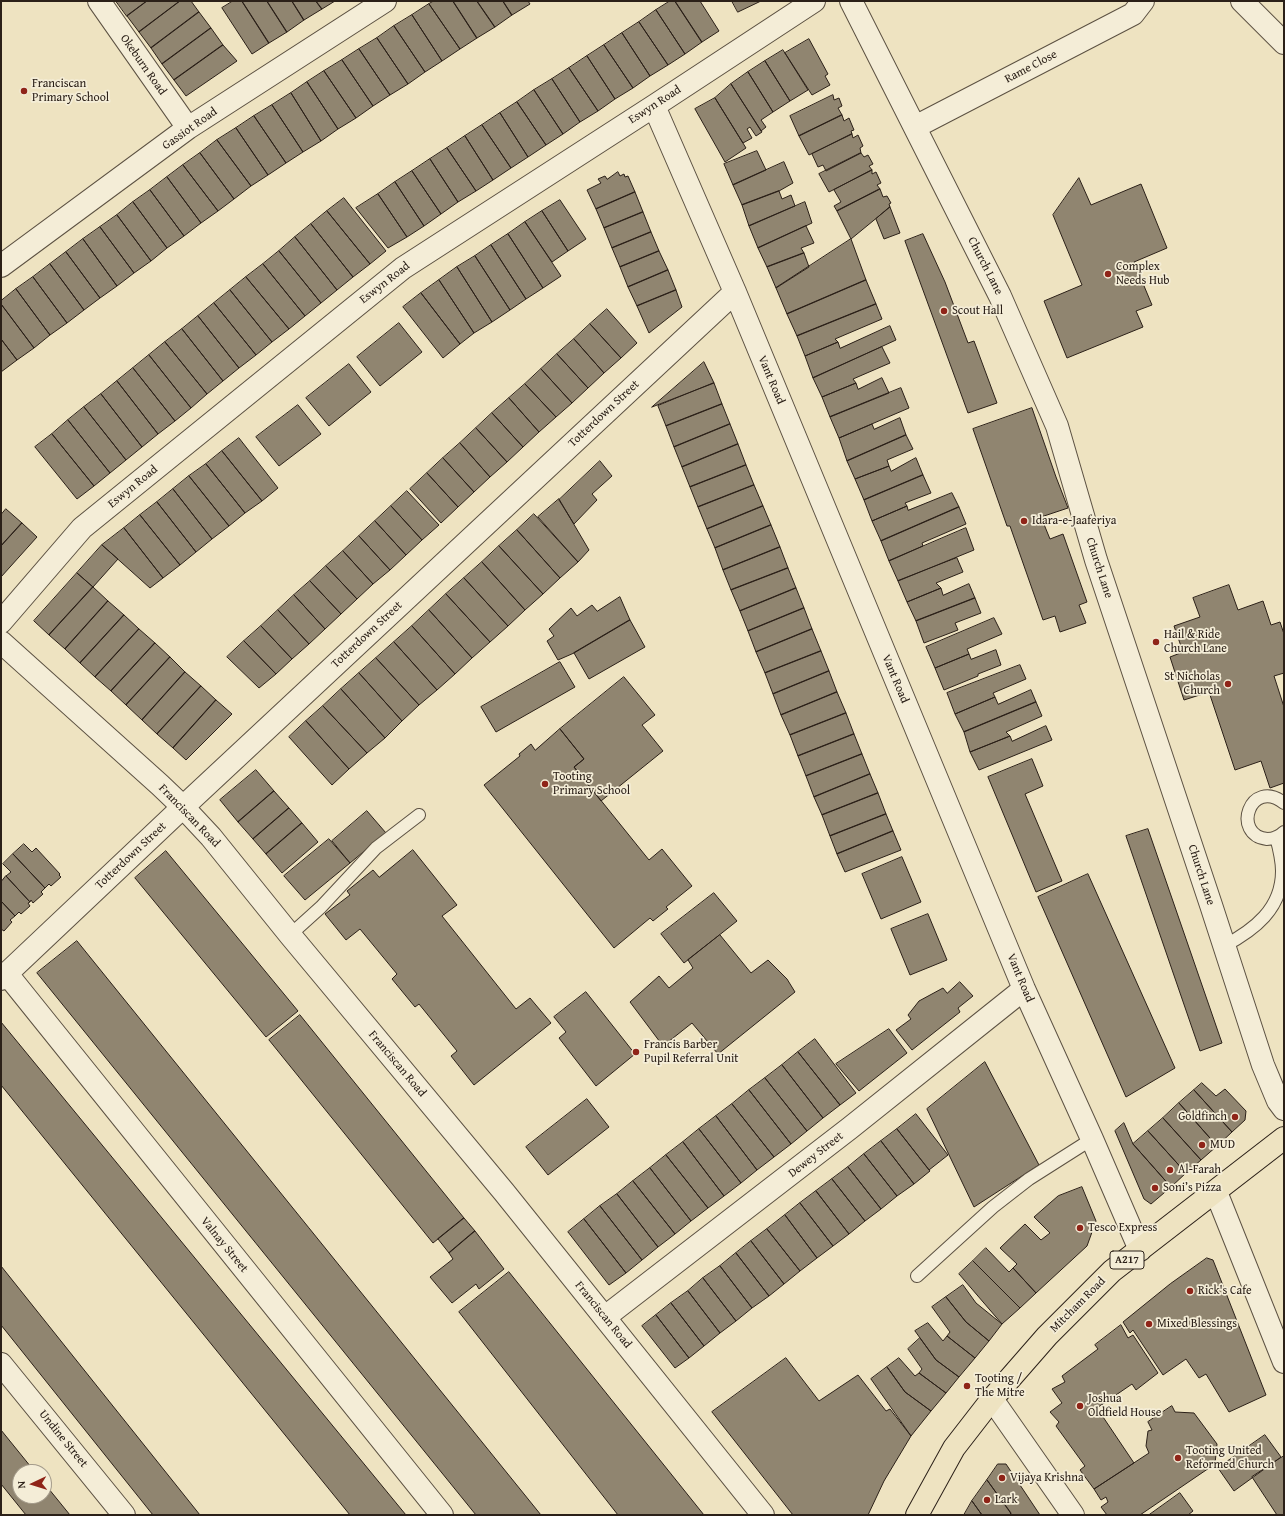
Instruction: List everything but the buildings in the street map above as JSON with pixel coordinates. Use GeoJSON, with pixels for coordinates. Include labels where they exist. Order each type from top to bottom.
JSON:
{"type":"FeatureCollection","features":[{"type":"Feature","properties":{"kind":"main road","name":"Mitcham Road"},"geometry":{"type":"LineString","coordinates":[[917,1515],[954,1448],[992,1399],[1047,1336],[1112,1271],[1284,1138]]}},
{"type":"Feature","properties":{"kind":"street","name":"Okeburn Road"},"geometry":{"type":"LineString","coordinates":[[99,1],[188,128]]}},
{"type":"Feature","properties":{"kind":"street","name":"Gassiot Road"},"geometry":{"type":"LineString","coordinates":[[1,266],[188,128],[385,1]]}},
{"type":"Feature","properties":{"kind":"street","name":"Eswyn Road"},"geometry":{"type":"LineString","coordinates":[[1,622],[82,528],[403,268],[814,1]]}},
{"type":"Feature","properties":{"kind":"street","name":"Church Lane"},"geometry":{"type":"LineString","coordinates":[[851,1],[1000,296],[1057,426],[1096,560],[1263,1065],[1278,1101],[1284,1109]]}},
{"type":"Feature","properties":{"kind":"street","name":"Rame Close"},"geometry":{"type":"LineString","coordinates":[[915,128],[1133,14],[1143,1]]}},
{"type":"Feature","properties":{"kind":"street"},"geometry":{"type":"LineString","coordinates":[[1242,1],[1284,43]]}},
{"type":"Feature","properties":{"kind":"street","name":"Vant Road"},"geometry":{"type":"LineString","coordinates":[[654,106],[735,292],[1024,990],[1092,1139],[1140,1250]]}},
{"type":"Feature","properties":{"kind":"street","name":"Totterdown Street"},"geometry":{"type":"LineString","coordinates":[[4,977],[183,807],[735,292]]}},
{"type":"Feature","properties":{"kind":"street","name":"Franciscan Road"},"geometry":{"type":"LineString","coordinates":[[1,642],[183,807],[211,837],[290,935],[504,1192],[763,1515]]}},
{"type":"Feature","properties":{"kind":"street","name":"Valnay Street"},"geometry":{"type":"LineString","coordinates":[[4,977],[442,1515]]}},
{"type":"Feature","properties":{"kind":"street","name":"Dewey Street"},"geometry":{"type":"LineString","coordinates":[[605,1318],[838,1138],[1024,990]]}},
{"type":"Feature","properties":{"kind":"street"},"geometry":{"type":"LineString","coordinates":[[1216,1192],[1284,1362]]}},
{"type":"Feature","properties":{"kind":"street","name":"Undine Street"},"geometry":{"type":"LineString","coordinates":[[1,1364],[124,1515]]}},
{"type":"Feature","properties":{"kind":"street"},"geometry":{"type":"LineString","coordinates":[[992,1399],[1074,1515]]}},
{"type":"Feature","properties":{"kind":"lane"},"geometry":{"type":"LineString","coordinates":[[1224,946],[1243,935],[1260,922],[1273,905],[1280,889],[1282,873],[1280,834],[1269,839],[1256,835],[1251,830],[1247,816],[1253,803],[1258,799],[1272,797],[1284,803]]}},
{"type":"Feature","properties":{"kind":"lane"},"geometry":{"type":"LineString","coordinates":[[290,935],[321,907],[376,848],[419,815]]}},
{"type":"Feature","properties":{"kind":"lane"},"geometry":{"type":"LineString","coordinates":[[917,1276],[993,1207],[1029,1179],[1092,1139]]}},
{"type":"Feature","properties":{"kind":"place","name":"Franciscan Primary School"},"geometry":{"type":"Point","coordinates":[24,91]}},
{"type":"Feature","properties":{"kind":"place","name":"Complex Needs Hub"},"geometry":{"type":"Point","coordinates":[1108,274]}},
{"type":"Feature","properties":{"kind":"place","name":"Scout Hall"},"geometry":{"type":"Point","coordinates":[944,311]}},
{"type":"Feature","properties":{"kind":"place","name":"Idara-e-Jaaferiya"},"geometry":{"type":"Point","coordinates":[1024,521]}},
{"type":"Feature","properties":{"kind":"place","name":"Hail & Ride Church Lane"},"geometry":{"type":"Point","coordinates":[1156,642]}},
{"type":"Feature","properties":{"kind":"place","name":"St Nicholas Church"},"geometry":{"type":"Point","coordinates":[1228,684]}},
{"type":"Feature","properties":{"kind":"place","name":"Tooting Primary School"},"geometry":{"type":"Point","coordinates":[545,784]}},
{"type":"Feature","properties":{"kind":"place","name":"Francis Barber Pupil Referral Unit"},"geometry":{"type":"Point","coordinates":[636,1052]}},
{"type":"Feature","properties":{"kind":"place","name":"Goldfinch"},"geometry":{"type":"Point","coordinates":[1235,1117]}},
{"type":"Feature","properties":{"kind":"place","name":"MUD"},"geometry":{"type":"Point","coordinates":[1202,1145]}},
{"type":"Feature","properties":{"kind":"place","name":"Al-Farah"},"geometry":{"type":"Point","coordinates":[1170,1170]}},
{"type":"Feature","properties":{"kind":"place","name":"Soni’s Pizza"},"geometry":{"type":"Point","coordinates":[1155,1188]}},
{"type":"Feature","properties":{"kind":"place","name":"Tesco Express"},"geometry":{"type":"Point","coordinates":[1080,1228]}},
{"type":"Feature","properties":{"kind":"place","name":"Rick's Cafe"},"geometry":{"type":"Point","coordinates":[1190,1291]}},
{"type":"Feature","properties":{"kind":"place","name":"Mixed Blessings"},"geometry":{"type":"Point","coordinates":[1149,1324]}},
{"type":"Feature","properties":{"kind":"place","name":"Tooting / The Mitre"},"geometry":{"type":"Point","coordinates":[967,1386]}},
{"type":"Feature","properties":{"kind":"place","name":"Joshua Oldfield House"},"geometry":{"type":"Point","coordinates":[1080,1406]}},
{"type":"Feature","properties":{"kind":"place","name":"Tooting United Reformed Church"},"geometry":{"type":"Point","coordinates":[1178,1458]}},
{"type":"Feature","properties":{"kind":"place","name":"Vijaya Krishna"},"geometry":{"type":"Point","coordinates":[1002,1478]}},
{"type":"Feature","properties":{"kind":"place","name":"Lark"},"geometry":{"type":"Point","coordinates":[987,1500]}}]}
